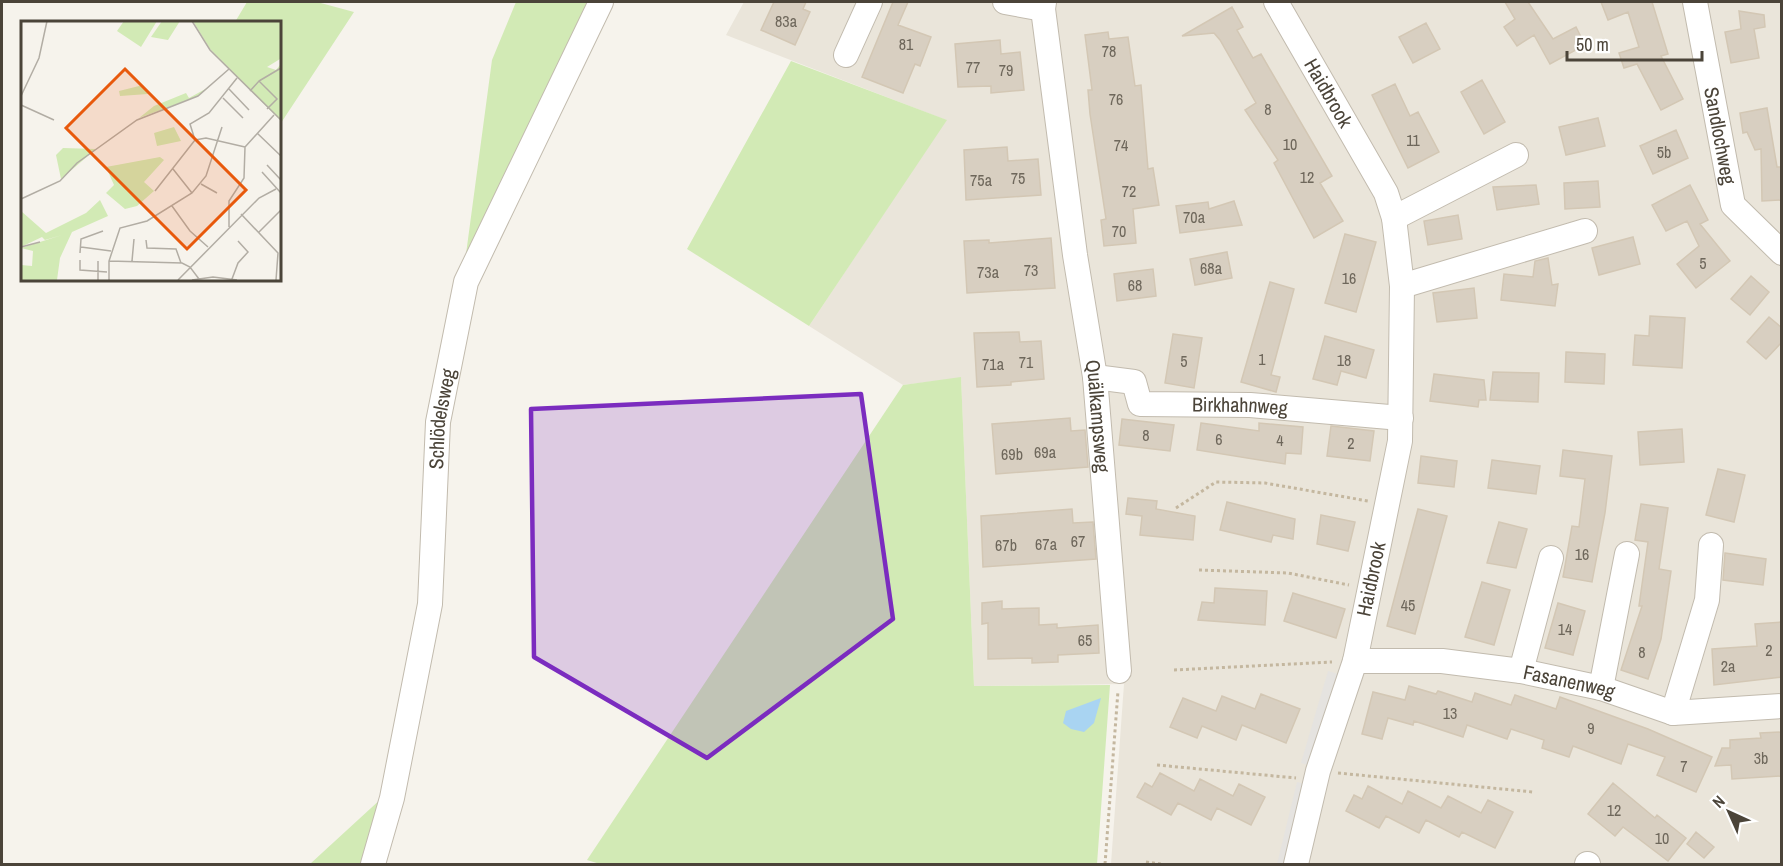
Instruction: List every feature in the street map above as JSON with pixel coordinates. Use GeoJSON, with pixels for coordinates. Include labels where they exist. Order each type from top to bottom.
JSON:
{"type":"FeatureCollection","features":[{"type":"Feature","properties":{"kind":"street","name":"Schlödelsweg"},"geometry":{"type":"LineString","coordinates":[[373,864],[392,798],[430,604],[438,422],[466,282],[601,2]]}},
{"type":"Feature","properties":{"kind":"street"},"geometry":{"type":"LineString","coordinates":[[846,55],[870,2]]}},
{"type":"Feature","properties":{"kind":"street","name":"Quälkampsweg"},"geometry":{"type":"LineString","coordinates":[[1005,2],[1043,5],[1075,255],[1095,377],[1119,671]]}},
{"type":"Feature","properties":{"kind":"street","name":"Haidbrook"},"geometry":{"type":"LineString","coordinates":[[1276,2],[1386,193],[1394,218],[1401,286],[1400,441],[1388,504],[1367,589],[1354,661],[1318,771],[1296,864]]}},
{"type":"Feature","properties":{"kind":"street","name":"Sandlochweg"},"geometry":{"type":"LineString","coordinates":[[1695,2],[1733,205],[1782,253]]}},
{"type":"Feature","properties":{"kind":"street"},"geometry":{"type":"LineString","coordinates":[[1394,218],[1516,154]]}},
{"type":"Feature","properties":{"kind":"street"},"geometry":{"type":"LineString","coordinates":[[1401,286],[1585,231]]}},
{"type":"Feature","properties":{"kind":"street","name":"Birkhahnweg"},"geometry":{"type":"LineString","coordinates":[[1095,377],[1134,382],[1140,404],[1250,405],[1401,418]]}},
{"type":"Feature","properties":{"kind":"street"},"geometry":{"type":"LineString","coordinates":[[1673,713],[1707,600],[1711,545]]}},
{"type":"Feature","properties":{"kind":"street"},"geometry":{"type":"LineString","coordinates":[[1601,688],[1627,554]]}},
{"type":"Feature","properties":{"kind":"street"},"geometry":{"type":"LineString","coordinates":[[1521,671],[1551,558]]}},
{"type":"Feature","properties":{"kind":"street","name":"Fasanenweg"},"geometry":{"type":"LineString","coordinates":[[1354,661],[1442,661],[1521,671],[1601,688],[1673,713],[1782,706]]}},
{"type":"Feature","properties":{"kind":"path"},"geometry":{"type":"LineString","coordinates":[[1176,508],[1216,482],[1265,483],[1388,504]]}},
{"type":"Feature","properties":{"kind":"path"},"geometry":{"type":"LineString","coordinates":[[1200,570],[1288,573],[1367,589]]}},
{"type":"Feature","properties":{"kind":"path"},"geometry":{"type":"LineString","coordinates":[[1174,670],[1354,661]]}},
{"type":"Feature","properties":{"kind":"path"},"geometry":{"type":"LineString","coordinates":[[1105,864],[1119,671]]}},
{"type":"Feature","properties":{"kind":"path"},"geometry":{"type":"LineString","coordinates":[[1157,765],[1298,778],[1318,771],[1533,792]]}},
{"type":"Feature","properties":{"kind":"path"},"geometry":{"type":"LineString","coordinates":[[1146,862],[1161,864]]}},
{"type":"Feature","properties":{"kind":"highlighted area"},"geometry":{"type":"Polygon","coordinates":[[[861,394],[893,619],[707,758],[534,657],[531,409],[861,394]]]}},
{"type":"Feature","properties":{"kind":"shaded area"},"geometry":{"type":"Polygon","coordinates":[[[744,2],[1781,2],[1781,864],[1111,864],[1124,684],[974,686],[961,378],[903,385],[809,326],[946,120],[726,35],[744,2]]]}},
{"type":"Feature","properties":{"kind":"shaded area"},"geometry":{"type":"Polygon","coordinates":[[[1328,671],[1342,675],[1315,767],[1301,763],[1328,671]]]}},
{"type":"Feature","properties":{"kind":"shaded area"},"geometry":{"type":"Polygon","coordinates":[[[1297,782],[1310,785],[1291,864],[1277,864],[1297,782]]]}},
{"type":"Feature","properties":{"kind":"green space"},"geometry":{"type":"Polygon","coordinates":[[[247,2],[317,2],[354,12],[280,124],[280,21],[236,21],[247,2]]]}},
{"type":"Feature","properties":{"kind":"green space"},"geometry":{"type":"Polygon","coordinates":[[[516,2],[589,2],[466,254],[492,60],[516,2]]]}},
{"type":"Feature","properties":{"kind":"green space"},"geometry":{"type":"Polygon","coordinates":[[[791,61],[947,120],[809,326],[687,249],[791,61]]]}},
{"type":"Feature","properties":{"kind":"green space"},"geometry":{"type":"Polygon","coordinates":[[[961,377],[974,686],[1110,685],[1097,864],[600,864],[587,860],[903,385],[961,377]]]}},
{"type":"Feature","properties":{"kind":"green space"},"geometry":{"type":"Polygon","coordinates":[[[383,797],[366,864],[310,864],[383,797]]]}},
{"type":"Feature","properties":{"kind":"water"},"geometry":{"type":"Polygon","coordinates":[[[1101,698],[1094,723],[1084,732],[1071,729],[1063,723],[1066,711],[1101,698]]]}},
{"type":"Feature","properties":{"kind":"building"},"geometry":{"type":"Polygon","coordinates":[[[774,2],[806,2],[803,9],[810,12],[795,45],[761,30],[774,2]]]}},
{"type":"Feature","properties":{"kind":"building"},"geometry":{"type":"Polygon","coordinates":[[[893,2],[908,2],[898,25],[931,37],[920,66],[915,64],[903,93],[862,77],[893,2]]]}},
{"type":"Feature","properties":{"kind":"building"},"geometry":{"type":"Polygon","coordinates":[[[1505,2],[1528,2],[1553,39],[1576,27],[1585,45],[1550,64],[1534,35],[1517,46],[1504,27],[1515,19],[1505,2]]]}},
{"type":"Feature","properties":{"kind":"building"},"geometry":{"type":"Polygon","coordinates":[[[1601,2],[1652,2],[1668,54],[1661,56],[1683,99],[1661,110],[1637,64],[1624,68],[1619,53],[1639,47],[1628,12],[1608,20],[1601,2]]]}},
{"type":"Feature","properties":{"kind":"building"},"geometry":{"type":"Polygon","coordinates":[[[1232,7],[1243,27],[1237,30],[1253,58],[1261,54],[1332,176],[1320,183],[1343,221],[1314,238],[1274,163],[1278,160],[1245,110],[1256,103],[1220,40],[1214,33],[1182,36],[1232,7]]]}},
{"type":"Feature","properties":{"kind":"building"},"geometry":{"type":"Polygon","coordinates":[[[1739,11],[1764,15],[1765,27],[1754,29],[1759,58],[1731,63],[1725,32],[1741,29],[1739,11]]]}},
{"type":"Feature","properties":{"kind":"building"},"geometry":{"type":"Polygon","coordinates":[[[1426,23],[1440,49],[1413,63],[1399,37],[1426,23]]]}},
{"type":"Feature","properties":{"kind":"building"},"geometry":{"type":"Polygon","coordinates":[[[1108,32],[1109,39],[1128,37],[1135,86],[1141,85],[1148,169],[1153,168],[1159,205],[1133,209],[1136,243],[1104,246],[1101,220],[1106,219],[1090,114],[1088,90],[1092,90],[1085,35],[1108,32]]]}},
{"type":"Feature","properties":{"kind":"building"},"geometry":{"type":"Polygon","coordinates":[[[1000,40],[1001,54],[1020,52],[1024,90],[991,93],[991,86],[958,87],[955,44],[1000,40]]]}},
{"type":"Feature","properties":{"kind":"building"},"geometry":{"type":"Polygon","coordinates":[[[1482,80],[1505,122],[1484,134],[1461,92],[1482,80]]]}},
{"type":"Feature","properties":{"kind":"building"},"geometry":{"type":"Polygon","coordinates":[[[1395,84],[1410,116],[1418,112],[1439,152],[1408,168],[1372,95],[1395,84]]]}},
{"type":"Feature","properties":{"kind":"building"},"geometry":{"type":"Polygon","coordinates":[[[1767,108],[1777,167],[1782,167],[1782,200],[1762,201],[1761,149],[1755,150],[1747,132],[1743,133],[1740,113],[1767,108]]]}},
{"type":"Feature","properties":{"kind":"building"},"geometry":{"type":"Polygon","coordinates":[[[1598,118],[1605,146],[1566,155],[1559,127],[1598,118]]]}},
{"type":"Feature","properties":{"kind":"building"},"geometry":{"type":"Polygon","coordinates":[[[1676,130],[1688,158],[1653,174],[1640,146],[1676,130]]]}},
{"type":"Feature","properties":{"kind":"building"},"geometry":{"type":"Polygon","coordinates":[[[1007,147],[1008,161],[1038,159],[1041,195],[966,200],[964,150],[1007,147]]]}},
{"type":"Feature","properties":{"kind":"building"},"geometry":{"type":"Polygon","coordinates":[[[1598,181],[1600,207],[1565,209],[1564,183],[1598,181]]]}},
{"type":"Feature","properties":{"kind":"building"},"geometry":{"type":"Polygon","coordinates":[[[1536,185],[1539,204],[1497,210],[1493,187],[1536,185]]]}},
{"type":"Feature","properties":{"kind":"building"},"geometry":{"type":"Polygon","coordinates":[[[1690,185],[1708,220],[1700,224],[1730,261],[1696,288],[1677,264],[1699,246],[1687,221],[1666,231],[1652,205],[1690,185]]]}},
{"type":"Feature","properties":{"kind":"building"},"geometry":{"type":"Polygon","coordinates":[[[1234,201],[1242,225],[1180,233],[1176,206],[1208,202],[1209,209],[1234,201]]]}},
{"type":"Feature","properties":{"kind":"building"},"geometry":{"type":"Polygon","coordinates":[[[1458,215],[1462,239],[1428,245],[1424,221],[1458,215]]]}},
{"type":"Feature","properties":{"kind":"building"},"geometry":{"type":"Polygon","coordinates":[[[1345,234],[1376,242],[1356,312],[1325,303],[1345,234]]]}},
{"type":"Feature","properties":{"kind":"building"},"geometry":{"type":"Polygon","coordinates":[[[1633,237],[1640,264],[1599,275],[1592,248],[1633,237]]]}},
{"type":"Feature","properties":{"kind":"building"},"geometry":{"type":"Polygon","coordinates":[[[1051,238],[1055,288],[967,293],[964,241],[989,240],[989,243],[1051,238]]]}},
{"type":"Feature","properties":{"kind":"building"},"geometry":{"type":"Polygon","coordinates":[[[1227,252],[1232,278],[1195,285],[1190,259],[1227,252]]]}},
{"type":"Feature","properties":{"kind":"building"},"geometry":{"type":"Polygon","coordinates":[[[1548,258],[1552,285],[1558,284],[1555,306],[1501,300],[1504,274],[1533,277],[1535,261],[1548,258]]]}},
{"type":"Feature","properties":{"kind":"building"},"geometry":{"type":"Polygon","coordinates":[[[1153,269],[1156,296],[1117,301],[1114,274],[1153,269]]]}},
{"type":"Feature","properties":{"kind":"building"},"geometry":{"type":"Polygon","coordinates":[[[1751,276],[1769,292],[1750,315],[1731,299],[1751,276]]]}},
{"type":"Feature","properties":{"kind":"building"},"geometry":{"type":"Polygon","coordinates":[[[1270,282],[1294,289],[1271,375],[1280,377],[1276,392],[1241,382],[1270,282]]]}},
{"type":"Feature","properties":{"kind":"building"},"geometry":{"type":"Polygon","coordinates":[[[1474,288],[1477,318],[1437,322],[1433,293],[1474,288]]]}},
{"type":"Feature","properties":{"kind":"building"},"geometry":{"type":"Polygon","coordinates":[[[1650,316],[1685,318],[1682,368],[1633,365],[1635,335],[1649,336],[1650,316]]]}},
{"type":"Feature","properties":{"kind":"building"},"geometry":{"type":"Polygon","coordinates":[[[1769,317],[1782,328],[1782,342],[1766,359],[1747,342],[1769,317]]]}},
{"type":"Feature","properties":{"kind":"building"},"geometry":{"type":"Polygon","coordinates":[[[1019,332],[1020,342],[1041,341],[1044,379],[1011,382],[1011,385],[977,387],[974,333],[1019,332]]]}},
{"type":"Feature","properties":{"kind":"building"},"geometry":{"type":"Polygon","coordinates":[[[1173,334],[1202,338],[1194,388],[1165,383],[1173,334]]]}},
{"type":"Feature","properties":{"kind":"building"},"geometry":{"type":"Polygon","coordinates":[[[1325,336],[1374,350],[1366,378],[1341,371],[1337,385],[1313,379],[1325,336]]]}},
{"type":"Feature","properties":{"kind":"building"},"geometry":{"type":"Polygon","coordinates":[[[1566,352],[1605,354],[1604,384],[1565,382],[1566,352]]]}},
{"type":"Feature","properties":{"kind":"building"},"geometry":{"type":"Polygon","coordinates":[[[1493,372],[1539,373],[1538,402],[1490,400],[1493,372]]]}},
{"type":"Feature","properties":{"kind":"building"},"geometry":{"type":"Polygon","coordinates":[[[1434,374],[1484,380],[1486,400],[1479,400],[1478,407],[1430,401],[1434,374]]]}},
{"type":"Feature","properties":{"kind":"building"},"geometry":{"type":"Polygon","coordinates":[[[1070,418],[1071,431],[1085,430],[1088,467],[996,474],[992,424],[1070,418]]]}},
{"type":"Feature","properties":{"kind":"building"},"geometry":{"type":"Polygon","coordinates":[[[1122,419],[1174,425],[1170,451],[1119,445],[1122,419]]]}},
{"type":"Feature","properties":{"kind":"building"},"geometry":{"type":"Polygon","coordinates":[[[1201,423],[1259,431],[1259,423],[1303,427],[1301,454],[1286,453],[1285,464],[1197,450],[1201,423]]]}},
{"type":"Feature","properties":{"kind":"building"},"geometry":{"type":"Polygon","coordinates":[[[1331,426],[1374,431],[1370,461],[1327,456],[1331,426]]]}},
{"type":"Feature","properties":{"kind":"building"},"geometry":{"type":"Polygon","coordinates":[[[1682,429],[1684,462],[1640,465],[1638,432],[1682,429]]]}},
{"type":"Feature","properties":{"kind":"building"},"geometry":{"type":"Polygon","coordinates":[[[1563,450],[1612,456],[1605,513],[1592,582],[1563,577],[1572,526],[1579,527],[1585,479],[1560,476],[1563,450]]]}},
{"type":"Feature","properties":{"kind":"building"},"geometry":{"type":"Polygon","coordinates":[[[1421,456],[1457,461],[1454,487],[1418,483],[1421,456]]]}},
{"type":"Feature","properties":{"kind":"building"},"geometry":{"type":"Polygon","coordinates":[[[1492,460],[1540,466],[1536,494],[1488,488],[1492,460]]]}},
{"type":"Feature","properties":{"kind":"building"},"geometry":{"type":"Polygon","coordinates":[[[1718,469],[1745,475],[1734,522],[1706,515],[1718,469]]]}},
{"type":"Feature","properties":{"kind":"building"},"geometry":{"type":"Polygon","coordinates":[[[1128,498],[1157,501],[1156,509],[1195,516],[1193,540],[1140,535],[1142,516],[1126,514],[1128,498]]]}},
{"type":"Feature","properties":{"kind":"building"},"geometry":{"type":"Polygon","coordinates":[[[1227,502],[1295,519],[1293,539],[1273,535],[1271,542],[1220,530],[1227,502]]]}},
{"type":"Feature","properties":{"kind":"building"},"geometry":{"type":"Polygon","coordinates":[[[1641,504],[1668,508],[1659,569],[1671,571],[1661,639],[1648,679],[1621,670],[1642,606],[1639,606],[1648,542],[1635,540],[1641,504]]]}},
{"type":"Feature","properties":{"kind":"building"},"geometry":{"type":"Polygon","coordinates":[[[1072,509],[1073,523],[1093,522],[1096,559],[983,567],[981,516],[1072,509]]]}},
{"type":"Feature","properties":{"kind":"building"},"geometry":{"type":"Polygon","coordinates":[[[1418,509],[1447,516],[1415,634],[1387,626],[1418,509]]]}},
{"type":"Feature","properties":{"kind":"building"},"geometry":{"type":"Polygon","coordinates":[[[1321,515],[1355,522],[1348,551],[1317,544],[1321,515]]]}},
{"type":"Feature","properties":{"kind":"building"},"geometry":{"type":"Polygon","coordinates":[[[1499,522],[1527,529],[1516,568],[1487,563],[1499,522]]]}},
{"type":"Feature","properties":{"kind":"building"},"geometry":{"type":"Polygon","coordinates":[[[1725,553],[1766,559],[1763,585],[1723,580],[1725,553]]]}},
{"type":"Feature","properties":{"kind":"building"},"geometry":{"type":"Polygon","coordinates":[[[1482,582],[1510,590],[1494,645],[1465,637],[1482,582]]]}},
{"type":"Feature","properties":{"kind":"building"},"geometry":{"type":"Polygon","coordinates":[[[1215,588],[1267,591],[1265,625],[1198,620],[1202,602],[1214,603],[1215,588]]]}},
{"type":"Feature","properties":{"kind":"building"},"geometry":{"type":"Polygon","coordinates":[[[1293,593],[1345,609],[1336,638],[1284,621],[1293,593]]]}},
{"type":"Feature","properties":{"kind":"building"},"geometry":{"type":"Polygon","coordinates":[[[1002,601],[1002,609],[1039,608],[1039,625],[1057,624],[1057,628],[1098,625],[1099,653],[1058,655],[1058,662],[1032,663],[1032,658],[988,659],[988,623],[982,624],[982,603],[1002,601]]]}},
{"type":"Feature","properties":{"kind":"building"},"geometry":{"type":"Polygon","coordinates":[[[1558,603],[1585,611],[1573,655],[1545,648],[1558,603]]]}},
{"type":"Feature","properties":{"kind":"building"},"geometry":{"type":"Polygon","coordinates":[[[1782,622],[1782,677],[1714,685],[1712,649],[1757,646],[1755,624],[1782,622]]]}},
{"type":"Feature","properties":{"kind":"building"},"geometry":{"type":"Polygon","coordinates":[[[1409,686],[1436,694],[1438,691],[1472,702],[1475,693],[1511,705],[1515,695],[1556,709],[1560,697],[1648,729],[1712,757],[1696,792],[1657,775],[1665,757],[1628,744],[1621,764],[1573,746],[1569,757],[1542,748],[1544,740],[1511,729],[1507,739],[1467,725],[1463,737],[1414,721],[1413,725],[1388,718],[1382,739],[1362,734],[1373,692],[1405,700],[1409,686]]]}},
{"type":"Feature","properties":{"kind":"building"},"geometry":{"type":"Polygon","coordinates":[[[1261,694],[1300,709],[1286,743],[1242,725],[1236,740],[1202,726],[1197,738],[1170,727],[1183,698],[1216,711],[1222,696],[1255,709],[1261,694]]]}},
{"type":"Feature","properties":{"kind":"building"},"geometry":{"type":"Polygon","coordinates":[[[1782,732],[1782,776],[1732,779],[1731,765],[1715,766],[1722,748],[1730,748],[1730,740],[1761,738],[1760,733],[1782,732]]]}},
{"type":"Feature","properties":{"kind":"building"},"geometry":{"type":"Polygon","coordinates":[[[1160,773],[1194,791],[1200,779],[1233,796],[1239,784],[1265,797],[1251,825],[1217,808],[1211,820],[1178,803],[1171,815],[1137,797],[1145,783],[1152,787],[1160,773]]]}},
{"type":"Feature","properties":{"kind":"building"},"geometry":{"type":"Polygon","coordinates":[[[1613,783],[1655,818],[1657,815],[1686,838],[1668,861],[1623,827],[1615,836],[1588,814],[1613,783]]]}},
{"type":"Feature","properties":{"kind":"building"},"geometry":{"type":"Polygon","coordinates":[[[1368,786],[1402,804],[1408,791],[1441,808],[1448,796],[1481,813],[1488,800],[1513,812],[1495,848],[1462,832],[1459,837],[1426,820],[1419,833],[1386,816],[1379,828],[1346,811],[1354,795],[1362,799],[1368,786]]]}},
{"type":"Feature","properties":{"kind":"building"},"geometry":{"type":"Polygon","coordinates":[[[1696,832],[1714,847],[1704,858],[1687,844],[1696,832]]]}}]}
